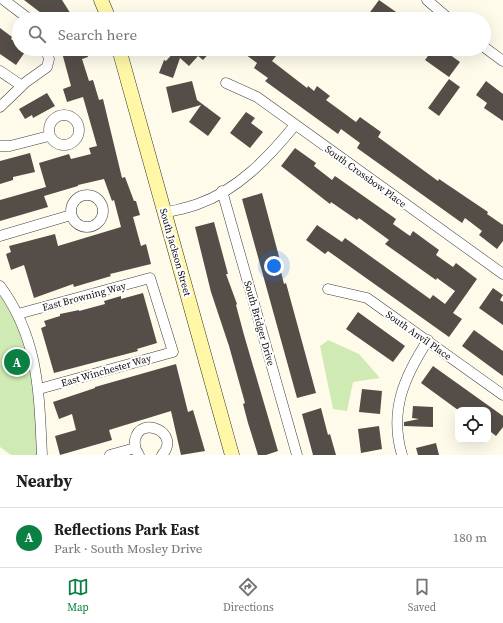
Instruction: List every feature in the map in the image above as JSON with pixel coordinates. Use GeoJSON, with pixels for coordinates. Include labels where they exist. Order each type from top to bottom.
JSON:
{"type":"FeatureCollection","features":[{"type":"Feature","properties":{"kind":"street"},"geometry":{"type":"LineString","coordinates":[[4,0],[20,12]]}},
{"type":"Feature","properties":{"kind":"street"},"geometry":{"type":"LineString","coordinates":[[101,0],[106,12]]}},
{"type":"Feature","properties":{"kind":"street"},"geometry":{"type":"LineString","coordinates":[[427,0],[441,12]]}},
{"type":"Feature","properties":{"kind":"street"},"geometry":{"type":"LineString","coordinates":[[491,53],[503,62]]}},
{"type":"Feature","properties":{"kind":"street"},"geometry":{"type":"LineString","coordinates":[[0,107],[22,86],[47,67],[48,56]]}},
{"type":"Feature","properties":{"kind":"street","name":"South Jackson Street"},"geometry":{"type":"LineString","coordinates":[[121,56],[232,455]]}},
{"type":"Feature","properties":{"kind":"street"},"geometry":{"type":"LineString","coordinates":[[0,71],[22,86]]}},
{"type":"Feature","properties":{"kind":"street","name":"South Crossbow Place"},"geometry":{"type":"LineString","coordinates":[[226,83],[257,97],[503,274]]}},
{"type":"Feature","properties":{"kind":"street"},"geometry":{"type":"LineString","coordinates":[[165,213],[198,204],[250,174],[274,150],[295,124]]}},
{"type":"Feature","properties":{"kind":"street"},"geometry":{"type":"LineString","coordinates":[[0,146],[10,146],[49,136]]}},
{"type":"Feature","properties":{"kind":"street","name":"South Bridger Drive"},"geometry":{"type":"LineString","coordinates":[[222,191],[297,455]]}},
{"type":"Feature","properties":{"kind":"street"},"geometry":{"type":"LineString","coordinates":[[0,236],[71,215]]}},
{"type":"Feature","properties":{"kind":"street","name":"East Browning Way"},"geometry":{"type":"LineString","coordinates":[[18,314],[150,278],[173,352]]}},
{"type":"Feature","properties":{"kind":"street"},"geometry":{"type":"LineString","coordinates":[[0,286],[13,303],[28,335],[39,389],[42,455]]}},
{"type":"Feature","properties":{"kind":"street","name":"South Anvil Place"},"geometry":{"type":"LineString","coordinates":[[328,289],[367,298],[428,340],[503,395]]}},
{"type":"Feature","properties":{"kind":"street"},"geometry":{"type":"LineString","coordinates":[[402,455],[397,428],[398,404],[405,381],[413,363],[428,340]]}},
{"type":"Feature","properties":{"kind":"street","name":"East Winchester Way"},"geometry":{"type":"LineString","coordinates":[[39,389],[173,352]]}},
{"type":"Feature","properties":{"kind":"street"},"geometry":{"type":"LineString","coordinates":[[110,455],[137,452],[135,438],[142,430],[152,427],[158,428],[166,436],[167,447],[162,455]]}},
{"type":"Feature","properties":{"kind":"green space"},"geometry":{"type":"Polygon","coordinates":[[[0,286],[27,335],[42,455],[11,455],[0,447],[0,286]]]}},
{"type":"Feature","properties":{"kind":"green space"},"geometry":{"type":"Polygon","coordinates":[[[328,340],[359,354],[380,378],[353,382],[347,411],[333,409],[320,346],[328,340]]]}},
{"type":"Feature","properties":{"kind":"building"},"geometry":{"type":"Polygon","coordinates":[[[24,0],[62,0],[70,12],[40,12],[24,0]]]}},
{"type":"Feature","properties":{"kind":"building"},"geometry":{"type":"Polygon","coordinates":[[[379,0],[396,12],[370,12],[379,0]]]}},
{"type":"Feature","properties":{"kind":"building"},"geometry":{"type":"Polygon","coordinates":[[[0,28],[12,37],[12,56],[22,56],[16,65],[0,54],[0,28]]]}},
{"type":"Feature","properties":{"kind":"building"},"geometry":{"type":"Polygon","coordinates":[[[63,56],[88,56],[82,59],[89,81],[93,80],[99,100],[103,99],[122,178],[125,177],[134,201],[136,201],[140,215],[133,217],[141,246],[146,244],[151,264],[110,274],[111,276],[74,287],[73,284],[34,298],[24,265],[11,270],[6,254],[11,252],[9,246],[55,234],[58,246],[121,227],[114,200],[112,201],[104,179],[78,185],[44,196],[48,207],[0,221],[0,200],[46,187],[39,163],[69,154],[71,159],[91,154],[89,148],[97,146],[83,97],[67,102],[63,89],[71,86],[63,56]]]}},
{"type":"Feature","properties":{"kind":"building"},"geometry":{"type":"Polygon","coordinates":[[[170,56],[198,56],[189,66],[180,58],[173,78],[159,73],[164,60],[166,61],[170,56]]]}},
{"type":"Feature","properties":{"kind":"building"},"geometry":{"type":"Polygon","coordinates":[[[198,56],[207,56],[203,60],[198,56]]]}},
{"type":"Feature","properties":{"kind":"building"},"geometry":{"type":"Polygon","coordinates":[[[248,56],[276,56],[272,61],[307,88],[308,86],[314,91],[317,86],[330,96],[326,100],[356,122],[360,117],[381,132],[378,137],[438,181],[439,179],[488,212],[487,214],[503,225],[503,241],[497,249],[479,235],[482,231],[465,218],[462,223],[357,148],[360,143],[341,129],[338,134],[265,81],[268,78],[254,68],[257,63],[248,56]]]}},
{"type":"Feature","properties":{"kind":"building"},"geometry":{"type":"Polygon","coordinates":[[[428,56],[452,56],[460,62],[449,77],[425,60],[428,56]]]}},
{"type":"Feature","properties":{"kind":"building"},"geometry":{"type":"Polygon","coordinates":[[[449,79],[460,87],[439,116],[428,108],[449,79]]]}},
{"type":"Feature","properties":{"kind":"building"},"geometry":{"type":"Polygon","coordinates":[[[192,81],[197,100],[221,118],[208,136],[189,122],[201,105],[172,113],[166,87],[192,81]]]}},
{"type":"Feature","properties":{"kind":"building"},"geometry":{"type":"Polygon","coordinates":[[[486,81],[503,94],[503,121],[484,108],[487,103],[476,95],[486,81]]]}},
{"type":"Feature","properties":{"kind":"building"},"geometry":{"type":"Polygon","coordinates":[[[47,93],[55,106],[33,118],[32,115],[25,119],[19,109],[47,93]]]}},
{"type":"Feature","properties":{"kind":"building"},"geometry":{"type":"Polygon","coordinates":[[[246,112],[255,118],[251,123],[263,132],[250,148],[230,133],[246,112]]]}},
{"type":"Feature","properties":{"kind":"building"},"geometry":{"type":"Polygon","coordinates":[[[295,148],[316,163],[314,166],[332,180],[335,176],[396,219],[393,224],[410,236],[413,231],[439,250],[436,255],[453,267],[456,263],[477,279],[453,313],[462,319],[449,337],[328,251],[325,254],[306,240],[317,225],[342,242],[345,238],[430,299],[433,295],[445,304],[455,291],[437,278],[436,280],[385,244],[389,240],[359,218],[357,220],[331,202],[330,204],[281,166],[295,148]]]}},
{"type":"Feature","properties":{"kind":"building"},"geometry":{"type":"Polygon","coordinates":[[[30,153],[35,172],[13,177],[13,180],[0,184],[0,161],[30,153]]]}},
{"type":"Feature","properties":{"kind":"building"},"geometry":{"type":"Polygon","coordinates":[[[262,193],[281,264],[279,264],[284,284],[286,283],[316,393],[297,398],[242,199],[262,193]]]}},
{"type":"Feature","properties":{"kind":"building"},"geometry":{"type":"Polygon","coordinates":[[[214,222],[228,274],[226,274],[237,304],[244,335],[278,451],[266,455],[258,455],[248,423],[243,404],[245,403],[229,346],[211,292],[195,227],[214,222]]]}},
{"type":"Feature","properties":{"kind":"building"},"geometry":{"type":"Polygon","coordinates":[[[493,288],[503,295],[500,300],[503,302],[503,325],[479,308],[493,288]]]}},
{"type":"Feature","properties":{"kind":"building"},"geometry":{"type":"Polygon","coordinates":[[[143,293],[157,343],[137,349],[138,351],[54,373],[41,328],[46,326],[44,321],[60,316],[60,314],[105,304],[104,301],[121,296],[121,299],[143,293]]]}},
{"type":"Feature","properties":{"kind":"building"},"geometry":{"type":"Polygon","coordinates":[[[358,312],[405,346],[393,362],[346,329],[358,312]]]}},
{"type":"Feature","properties":{"kind":"building"},"geometry":{"type":"Polygon","coordinates":[[[474,330],[503,351],[503,376],[462,346],[474,330]]]}},
{"type":"Feature","properties":{"kind":"building"},"geometry":{"type":"Polygon","coordinates":[[[176,364],[188,412],[193,410],[205,451],[181,455],[171,411],[109,430],[112,440],[60,455],[55,436],[76,430],[72,414],[59,419],[53,402],[95,387],[176,364]]]}},
{"type":"Feature","properties":{"kind":"building"},"geometry":{"type":"Polygon","coordinates":[[[433,366],[490,407],[455,408],[421,383],[433,366]]]}},
{"type":"Feature","properties":{"kind":"building"},"geometry":{"type":"Polygon","coordinates":[[[362,389],[382,391],[380,414],[359,412],[362,389]]]}},
{"type":"Feature","properties":{"kind":"building"},"geometry":{"type":"Polygon","coordinates":[[[413,406],[433,407],[433,427],[404,426],[404,422],[419,419],[412,418],[413,406]]]}},
{"type":"Feature","properties":{"kind":"building"},"geometry":{"type":"Polygon","coordinates":[[[491,407],[503,416],[503,427],[496,436],[491,432],[491,407]]]}},
{"type":"Feature","properties":{"kind":"building"},"geometry":{"type":"Polygon","coordinates":[[[321,408],[328,435],[330,434],[336,455],[313,455],[302,414],[321,408]]]}},
{"type":"Feature","properties":{"kind":"building"},"geometry":{"type":"Polygon","coordinates":[[[379,426],[382,449],[361,453],[358,429],[379,426]]]}},
{"type":"Feature","properties":{"kind":"building"},"geometry":{"type":"Polygon","coordinates":[[[436,443],[439,455],[418,455],[416,448],[436,443]]]}},
{"type":"Feature","properties":{"kind":"place","name":"Reflections Park East"},"geometry":{"type":"Point","coordinates":[17,362]}}]}
